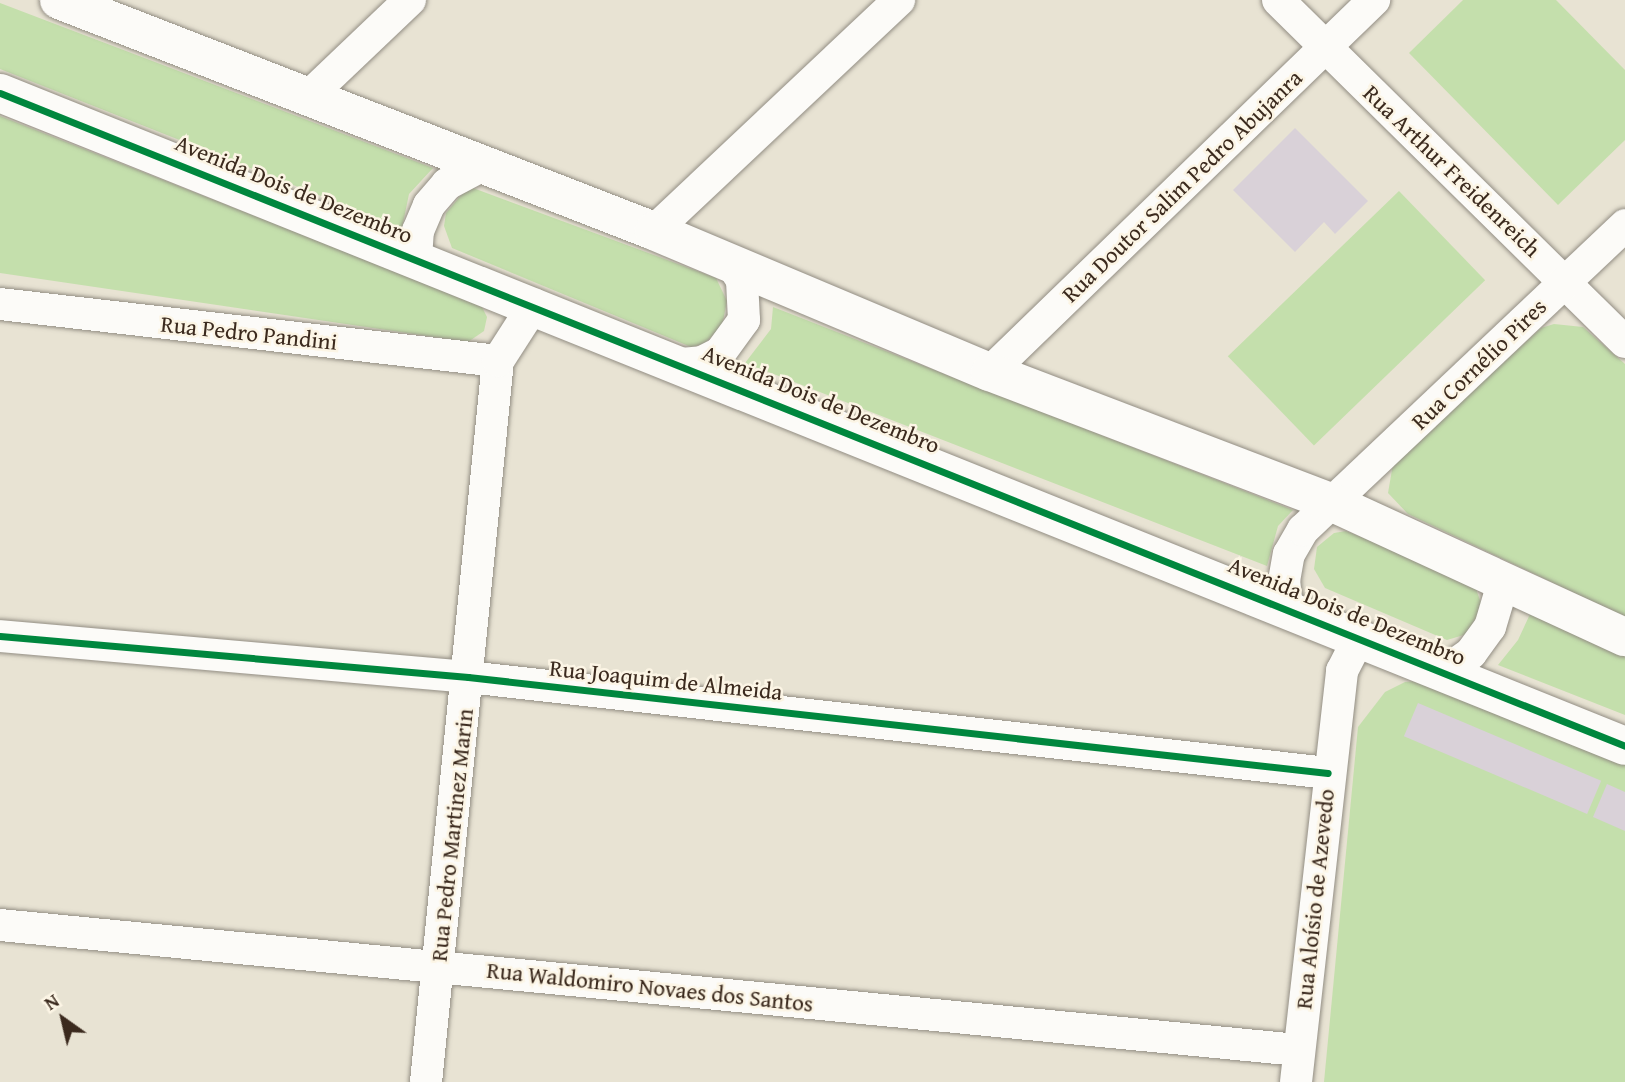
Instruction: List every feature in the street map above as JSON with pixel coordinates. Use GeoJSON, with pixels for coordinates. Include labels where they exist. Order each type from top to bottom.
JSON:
{"type":"FeatureCollection","features":[{"type":"Feature","properties":{"kind":"street"},"geometry":{"type":"LineString","coordinates":[[59,0],[654,231],[990,372],[1334,503],[1625,637]]}},
{"type":"Feature","properties":{"kind":"street"},"geometry":{"type":"LineString","coordinates":[[308,97],[411,0]]}},
{"type":"Feature","properties":{"kind":"street"},"geometry":{"type":"LineString","coordinates":[[654,231],[899,0]]}},
{"type":"Feature","properties":{"kind":"street","name":"Rua Arthur Freidenreich"},"geometry":{"type":"LineString","coordinates":[[1278,0],[1625,342]]}},
{"type":"Feature","properties":{"kind":"street","name":"Rua Doutor Salim Pedro Abujanra"},"geometry":{"type":"LineString","coordinates":[[990,372],[1374,0]]}},
{"type":"Feature","properties":{"kind":"street","name":"Avenida Dois de Dezembro"},"geometry":{"type":"LineString","coordinates":[[0,93],[1359,636],[1625,746]]}},
{"type":"Feature","properties":{"kind":"street"},"geometry":{"type":"LineString","coordinates":[[416,258],[418,231],[429,205],[447,184],[483,165]]}},
{"type":"Feature","properties":{"kind":"street","name":"Rua Cornélio Pires"},"geometry":{"type":"LineString","coordinates":[[1287,608],[1284,580],[1289,554],[1303,530],[1625,225]]}},
{"type":"Feature","properties":{"kind":"street"},"geometry":{"type":"LineString","coordinates":[[681,364],[702,362],[720,353],[744,320],[744,290],[731,263]]}},
{"type":"Feature","properties":{"kind":"street","name":"Rua Pedro Pandini"},"geometry":{"type":"LineString","coordinates":[[0,304],[498,361]]}},
{"type":"Feature","properties":{"kind":"street","name":"Rua Pedro Martinez Marin"},"geometry":{"type":"LineString","coordinates":[[426,1082],[498,361],[534,305]]}},
{"type":"Feature","properties":{"kind":"street"},"geometry":{"type":"LineString","coordinates":[[1444,671],[1471,653],[1490,627],[1504,580]]}},
{"type":"Feature","properties":{"kind":"street","name":"Rua Joaquim de Almeida"},"geometry":{"type":"LineString","coordinates":[[0,636],[468,677],[1328,773]]}},
{"type":"Feature","properties":{"kind":"street","name":"Rua Aloísio de Azevedo"},"geometry":{"type":"LineString","coordinates":[[1296,1082],[1328,773],[1342,671],[1359,636]]}},
{"type":"Feature","properties":{"kind":"street","name":"Rua Waldomiro Novaes dos Santos"},"geometry":{"type":"LineString","coordinates":[[0,925],[1299,1050]]}},
{"type":"Feature","properties":{"kind":"green space"},"geometry":{"type":"Polygon","coordinates":[[[1463,0],[1556,0],[1625,70],[1625,140],[1558,205],[1409,53],[1463,0]]]}},
{"type":"Feature","properties":{"kind":"green space"},"geometry":{"type":"Polygon","coordinates":[[[0,3],[433,168],[409,194],[402,228],[0,69],[0,3]]]}},
{"type":"Feature","properties":{"kind":"green space"},"geometry":{"type":"Polygon","coordinates":[[[0,116],[481,305],[487,317],[484,331],[468,342],[0,273],[0,116]]]}},
{"type":"Feature","properties":{"kind":"green space"},"geometry":{"type":"Polygon","coordinates":[[[473,188],[716,278],[727,301],[722,326],[704,344],[691,347],[452,248],[444,226],[446,213],[462,194],[473,188]]]}},
{"type":"Feature","properties":{"kind":"green space"},"geometry":{"type":"Polygon","coordinates":[[[1399,191],[1485,280],[1314,446],[1228,356],[1399,191]]]}},
{"type":"Feature","properties":{"kind":"green space"},"geometry":{"type":"Polygon","coordinates":[[[773,307],[1293,510],[1278,526],[1267,566],[745,363],[771,329],[773,307]]]}},
{"type":"Feature","properties":{"kind":"green space"},"geometry":{"type":"Polygon","coordinates":[[[1554,324],[1583,327],[1625,364],[1625,617],[1408,514],[1388,493],[1393,464],[1541,328],[1554,324]]]}},
{"type":"Feature","properties":{"kind":"green space"},"geometry":{"type":"Polygon","coordinates":[[[1346,531],[1467,579],[1475,586],[1482,606],[1467,634],[1447,640],[1325,588],[1314,569],[1317,547],[1334,533],[1346,531]]]}},
{"type":"Feature","properties":{"kind":"green space"},"geometry":{"type":"Polygon","coordinates":[[[1531,612],[1625,651],[1625,715],[1498,665],[1518,640],[1531,612]]]}},
{"type":"Feature","properties":{"kind":"green space"},"geometry":{"type":"Polygon","coordinates":[[[1427,680],[1625,763],[1625,1082],[1324,1082],[1358,727],[1385,692],[1405,682],[1427,680]]]}},
{"type":"Feature","properties":{"kind":"building"},"geometry":{"type":"Polygon","coordinates":[[[1295,128],[1368,201],[1335,234],[1324,222],[1295,252],[1233,190],[1295,128]]]}},
{"type":"Feature","properties":{"kind":"building"},"geometry":{"type":"Polygon","coordinates":[[[1418,703],[1601,781],[1587,814],[1404,736],[1418,703]]]}},
{"type":"Feature","properties":{"kind":"building"},"geometry":{"type":"Polygon","coordinates":[[[1607,784],[1625,792],[1625,831],[1593,817],[1607,784]]]}},
{"type":"Feature","properties":{"kind":"cycle path"},"geometry":{"type":"LineString","coordinates":[[0,93],[1625,746]]}},
{"type":"Feature","properties":{"kind":"cycle path"},"geometry":{"type":"LineString","coordinates":[[0,636],[468,677],[1328,773]]}}]}
